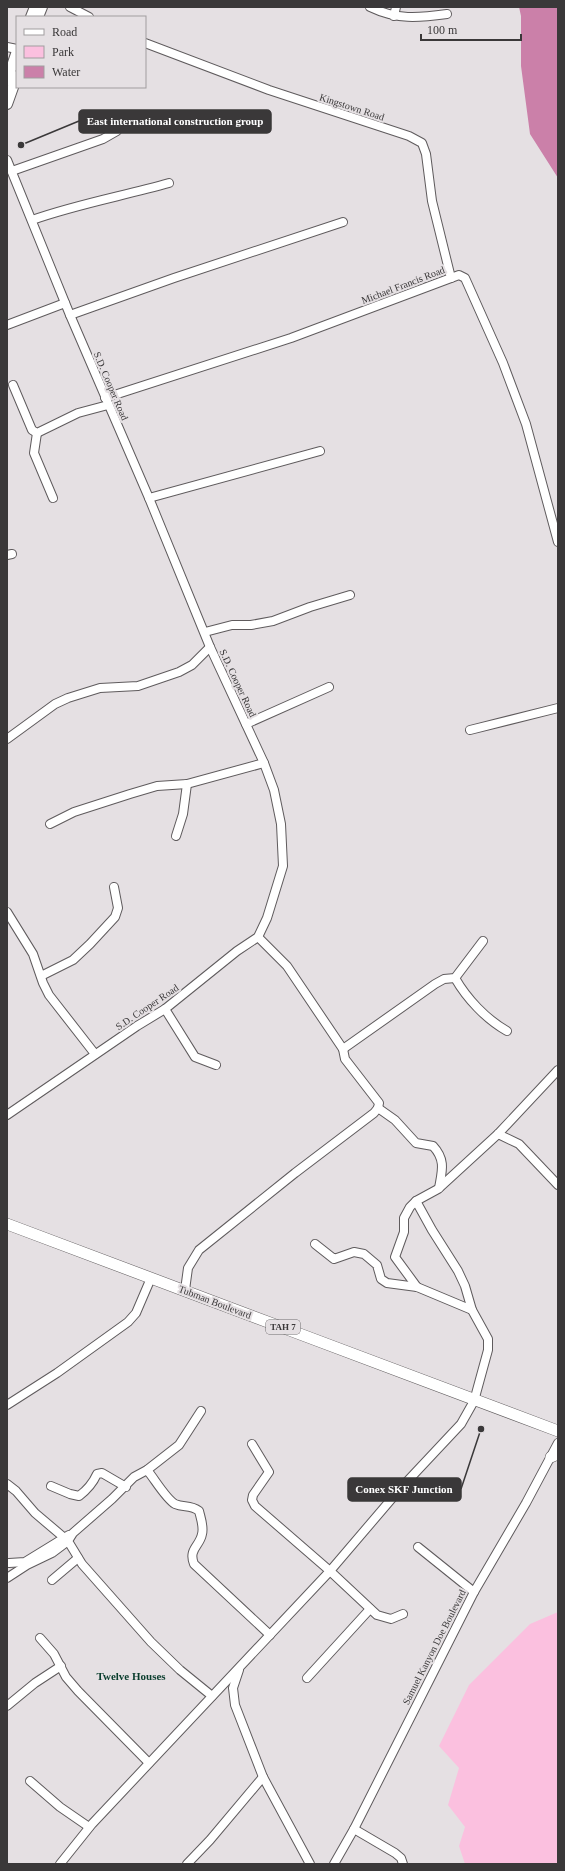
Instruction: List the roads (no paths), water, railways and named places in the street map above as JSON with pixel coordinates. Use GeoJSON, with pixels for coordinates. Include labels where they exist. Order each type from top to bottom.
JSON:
{"type":"FeatureCollection","features":[{"type":"Feature","properties":{"kind":"highway","name":"Tubman Boulevard"},"geometry":{"type":"LineString","coordinates":[[7,1224],[185,1290],[474,1401],[558,1431]]}},
{"type":"Feature","properties":{"kind":"highway"},"geometry":{"type":"LineString","coordinates":[[543,1426],[558,1426]]}},
{"type":"Feature","properties":{"kind":"main road"},"geometry":{"type":"LineString","coordinates":[[7,80],[16,53]]}},
{"type":"Feature","properties":{"kind":"main road"},"geometry":{"type":"LineString","coordinates":[[7,104],[16,79]]}},
{"type":"Feature","properties":{"kind":"street"},"geometry":{"type":"LineString","coordinates":[[70,7],[87,16]]}},
{"type":"Feature","properties":{"kind":"street"},"geometry":{"type":"LineString","coordinates":[[370,7],[394,16],[416,18],[447,14]]}},
{"type":"Feature","properties":{"kind":"street"},"geometry":{"type":"LineString","coordinates":[[394,16],[396,7]]}},
{"type":"Feature","properties":{"kind":"street","name":"Kingstown Road"},"geometry":{"type":"LineString","coordinates":[[146,44],[269,90],[409,136],[422,143],[426,154],[432,201],[451,278]]}},
{"type":"Feature","properties":{"kind":"street"},"geometry":{"type":"LineString","coordinates":[[12,171],[103,139],[116,131]]}},
{"type":"Feature","properties":{"kind":"street","name":"S.D. Cooper Road"},"geometry":{"type":"LineString","coordinates":[[7,160],[70,315],[149,498],[210,647],[264,763],[274,790],[281,824],[283,866],[267,918],[258,937],[237,951],[165,1009],[95,1054],[7,1115]]}},
{"type":"Feature","properties":{"kind":"street"},"geometry":{"type":"LineString","coordinates":[[32,220],[66,207],[133,193],[169,183]]}},
{"type":"Feature","properties":{"kind":"street"},"geometry":{"type":"LineString","coordinates":[[70,315],[174,278],[343,222]]}},
{"type":"Feature","properties":{"kind":"street","name":"Michael Francis Road"},"geometry":{"type":"LineString","coordinates":[[37,433],[106,401],[290,338],[459,275],[465,278],[503,363],[526,424],[555,518],[558,542]]}},
{"type":"Feature","properties":{"kind":"street"},"geometry":{"type":"LineString","coordinates":[[7,325],[65,303]]}},
{"type":"Feature","properties":{"kind":"street"},"geometry":{"type":"LineString","coordinates":[[13,385],[32,430],[37,433],[34,453],[53,498]]}},
{"type":"Feature","properties":{"kind":"street"},"geometry":{"type":"LineString","coordinates":[[149,498],[320,451]]}},
{"type":"Feature","properties":{"kind":"street"},"geometry":{"type":"LineString","coordinates":[[205,632],[232,625],[251,625],[273,621],[310,607],[350,595]]}},
{"type":"Feature","properties":{"kind":"street"},"geometry":{"type":"LineString","coordinates":[[7,739],[55,704],[68,698],[100,688],[138,686],[179,672],[192,665],[210,647]]}},
{"type":"Feature","properties":{"kind":"street"},"geometry":{"type":"LineString","coordinates":[[246,724],[329,688]]}},
{"type":"Feature","properties":{"kind":"street"},"geometry":{"type":"LineString","coordinates":[[470,730],[558,708]]}},
{"type":"Feature","properties":{"kind":"street"},"geometry":{"type":"LineString","coordinates":[[50,824],[74,812],[157,786],[187,784],[264,763]]}},
{"type":"Feature","properties":{"kind":"street"},"geometry":{"type":"LineString","coordinates":[[176,836],[184,814],[187,784]]}},
{"type":"Feature","properties":{"kind":"street"},"geometry":{"type":"LineString","coordinates":[[41,976],[73,960],[115,917],[118,908],[114,887]]}},
{"type":"Feature","properties":{"kind":"street"},"geometry":{"type":"LineString","coordinates":[[7,912],[33,954],[49,995],[95,1054]]}},
{"type":"Feature","properties":{"kind":"street"},"geometry":{"type":"LineString","coordinates":[[185,1290],[188,1268],[199,1250],[295,1173],[374,1113],[378,1108],[379,1103],[345,1059],[344,1050],[286,966],[258,937]]}},
{"type":"Feature","properties":{"kind":"street"},"geometry":{"type":"LineString","coordinates":[[344,1050],[435,984],[444,979],[455,978],[483,941]]}},
{"type":"Feature","properties":{"kind":"street"},"geometry":{"type":"LineString","coordinates":[[455,978],[463,992],[495,1024],[507,1031]]}},
{"type":"Feature","properties":{"kind":"street"},"geometry":{"type":"LineString","coordinates":[[165,1009],[195,1057],[216,1065]]}},
{"type":"Feature","properties":{"kind":"street"},"geometry":{"type":"LineString","coordinates":[[417,1287],[395,1256],[404,1232],[404,1218],[416,1201],[438,1189],[498,1134],[558,1070]]}},
{"type":"Feature","properties":{"kind":"street"},"geometry":{"type":"LineString","coordinates":[[378,1108],[395,1120],[416,1143],[434,1146],[441,1154],[443,1169],[438,1189]]}},
{"type":"Feature","properties":{"kind":"street"},"geometry":{"type":"LineString","coordinates":[[498,1134],[520,1144],[545,1174],[558,1185]]}},
{"type":"Feature","properties":{"kind":"street"},"geometry":{"type":"LineString","coordinates":[[60,1864],[89,1827],[330,1571],[400,1489],[461,1424],[474,1401],[488,1350],[488,1340],[472,1310],[465,1286],[458,1271],[432,1230],[416,1201]]}},
{"type":"Feature","properties":{"kind":"street"},"geometry":{"type":"LineString","coordinates":[[315,1244],[334,1259],[354,1252],[364,1254],[377,1265],[382,1279],[387,1283],[417,1287],[472,1310]]}},
{"type":"Feature","properties":{"kind":"street"},"geometry":{"type":"LineString","coordinates":[[7,1405],[57,1373],[128,1322],[136,1313],[151,1278]]}},
{"type":"Feature","properties":{"kind":"street"},"geometry":{"type":"LineString","coordinates":[[7,1578],[27,1565],[52,1553],[126,1487],[134,1477],[147,1470],[179,1445],[201,1411]]}},
{"type":"Feature","properties":{"kind":"street","name":"Samuel Kanyon Doe Boulevard"},"geometry":{"type":"LineString","coordinates":[[334,1864],[354,1829],[474,1592],[555,1456],[558,1443]]}},
{"type":"Feature","properties":{"kind":"street"},"geometry":{"type":"LineString","coordinates":[[252,1444],[269,1472],[254,1495],[252,1500],[255,1506],[330,1571],[377,1615],[391,1619],[403,1614]]}},
{"type":"Feature","properties":{"kind":"street"},"geometry":{"type":"LineString","coordinates":[[147,1470],[172,1502],[190,1506],[199,1511],[203,1529],[201,1537],[196,1543],[193,1551],[192,1559],[194,1564],[270,1635]]}},
{"type":"Feature","properties":{"kind":"street"},"geometry":{"type":"LineString","coordinates":[[52,1486],[70,1494],[79,1496],[86,1491],[94,1481],[97,1474],[102,1473],[126,1487]]}},
{"type":"Feature","properties":{"kind":"street"},"geometry":{"type":"LineString","coordinates":[[7,1484],[16,1491],[35,1513],[66,1539],[78,1558],[114,1602],[151,1642],[180,1670],[212,1696]]}},
{"type":"Feature","properties":{"kind":"street"},"geometry":{"type":"LineString","coordinates":[[9,1563],[25,1562],[66,1539]]}},
{"type":"Feature","properties":{"kind":"street"},"geometry":{"type":"LineString","coordinates":[[418,1547],[474,1592]]}},
{"type":"Feature","properties":{"kind":"street"},"geometry":{"type":"LineString","coordinates":[[52,1580],[78,1558]]}},
{"type":"Feature","properties":{"kind":"street"},"geometry":{"type":"LineString","coordinates":[[307,1678],[370,1609]]}},
{"type":"Feature","properties":{"kind":"street"},"geometry":{"type":"LineString","coordinates":[[40,1638],[54,1654],[66,1677],[78,1691],[149,1762]]}},
{"type":"Feature","properties":{"kind":"street"},"geometry":{"type":"LineString","coordinates":[[7,1706],[35,1683],[61,1666]]}},
{"type":"Feature","properties":{"kind":"street"},"geometry":{"type":"LineString","coordinates":[[240,1668],[233,1688],[232,1697],[263,1777],[310,1864]]}},
{"type":"Feature","properties":{"kind":"street"},"geometry":{"type":"LineString","coordinates":[[187,1864],[210,1840],[263,1777]]}},
{"type":"Feature","properties":{"kind":"street"},"geometry":{"type":"LineString","coordinates":[[30,1781],[60,1807],[89,1827]]}},
{"type":"Feature","properties":{"kind":"street"},"geometry":{"type":"LineString","coordinates":[[354,1829],[395,1853],[401,1858],[403,1864]]}},
{"type":"Feature","properties":{"kind":"water"},"geometry":{"type":"Polygon","coordinates":[[[519,7],[558,7],[558,178],[530,134],[521,66],[521,16],[519,7]]]}},
{"type":"Feature","properties":{"kind":"place","name":"East international construction group"},"geometry":{"type":"Point","coordinates":[21,145]}},
{"type":"Feature","properties":{"kind":"place","name":"Conex SKF Junction"},"geometry":{"type":"Point","coordinates":[481,1429]}},
{"type":"Feature","properties":{"kind":"district","name":"Twelve Houses"},"geometry":{"type":"Point","coordinates":[131,1676]}}]}
